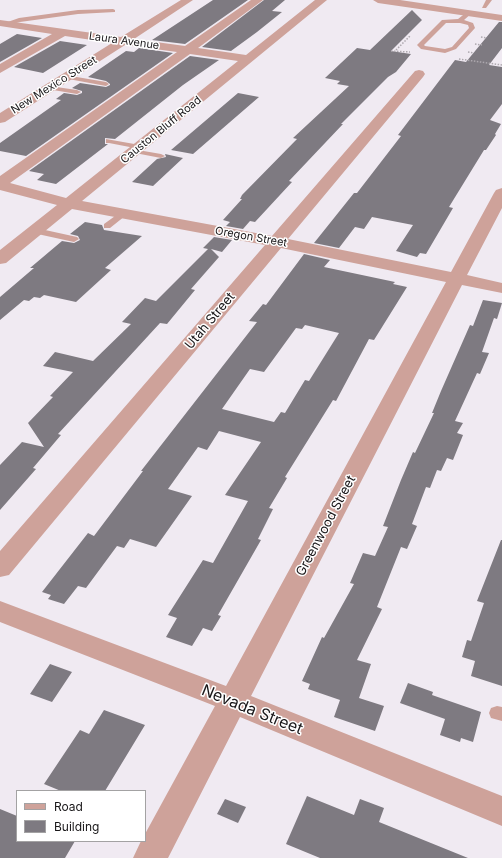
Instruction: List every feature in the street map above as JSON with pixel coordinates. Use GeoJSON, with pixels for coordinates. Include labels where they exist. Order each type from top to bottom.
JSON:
{"type":"FeatureCollection","features":[{"type":"Feature","properties":{"kind":"street","name":"New Mexico Street"},"geometry":{"type":"LineString","coordinates":[[0,119],[188,0]]}},
{"type":"Feature","properties":{"kind":"street"},"geometry":{"type":"LineString","coordinates":[[0,184],[258,0]]}},
{"type":"Feature","properties":{"kind":"street","name":"Causton Bluff Road"},"geometry":{"type":"LineString","coordinates":[[0,259],[71,204],[322,0]]}},
{"type":"Feature","properties":{"kind":"street"},"geometry":{"type":"LineString","coordinates":[[378,0],[457,16],[469,13],[502,18]]}},
{"type":"Feature","properties":{"kind":"street"},"geometry":{"type":"LineString","coordinates":[[457,16],[467,0]]}},
{"type":"Feature","properties":{"kind":"street","name":"Laura Avenue"},"geometry":{"type":"LineString","coordinates":[[2,25],[64,32],[248,59]]}},
{"type":"Feature","properties":{"kind":"street"},"geometry":{"type":"LineString","coordinates":[[0,69],[64,32]]}},
{"type":"Feature","properties":{"kind":"street","name":"Utah Street"},"geometry":{"type":"LineString","coordinates":[[0,568],[420,74]]}},
{"type":"Feature","properties":{"kind":"street","name":"Oregon Street"},"geometry":{"type":"LineString","coordinates":[[0,184],[71,204],[278,242],[502,288]]}},
{"type":"Feature","properties":{"kind":"street","name":"Greenwood Street"},"geometry":{"type":"LineString","coordinates":[[150,858],[458,278],[502,192]]}},
{"type":"Feature","properties":{"kind":"street","name":"Nevada Street"},"geometry":{"type":"LineString","coordinates":[[0,611],[233,702],[502,811]]}},
{"type":"Feature","properties":{"kind":"lane"},"geometry":{"type":"LineString","coordinates":[[484,7],[489,0]]}},
{"type":"Feature","properties":{"kind":"lane"},"geometry":{"type":"LineString","coordinates":[[2,25],[19,20],[78,12],[113,11]]}},
{"type":"Feature","properties":{"kind":"lane"},"geometry":{"type":"LineString","coordinates":[[457,16],[471,24],[472,28],[454,48],[445,51],[423,48],[420,45],[444,21],[457,16]]}},
{"type":"Feature","properties":{"kind":"lane"},"geometry":{"type":"LineString","coordinates":[[65,78],[106,84]]}},
{"type":"Feature","properties":{"kind":"lane"},"geometry":{"type":"LineString","coordinates":[[49,88],[77,92]]}},
{"type":"Feature","properties":{"kind":"lane"},"geometry":{"type":"LineString","coordinates":[[109,141],[161,156]]}},
{"type":"Feature","properties":{"kind":"lane"},"geometry":{"type":"LineString","coordinates":[[107,226],[122,214]]}},
{"type":"Feature","properties":{"kind":"lane"},"geometry":{"type":"LineString","coordinates":[[36,231],[74,239]]}},
{"type":"Feature","properties":{"kind":"path"},"geometry":{"type":"LineString","coordinates":[[481,38],[487,38]]}},
{"type":"Feature","properties":{"kind":"path"},"geometry":{"type":"LineString","coordinates":[[475,44],[482,45]]}},
{"type":"Feature","properties":{"kind":"path"},"geometry":{"type":"LineString","coordinates":[[468,52],[474,53]]}},
{"type":"Feature","properties":{"kind":"building"},"geometry":{"type":"Polygon","coordinates":[[[213,0],[248,0],[185,44],[152,40],[213,0]]]}},
{"type":"Feature","properties":{"kind":"building"},"geometry":{"type":"Polygon","coordinates":[[[264,0],[285,0],[272,11],[282,12],[231,51],[202,47],[264,0]]]}},
{"type":"Feature","properties":{"kind":"building"},"geometry":{"type":"Polygon","coordinates":[[[412,10],[422,20],[391,51],[411,54],[396,72],[388,77],[341,124],[343,124],[289,181],[292,182],[255,222],[250,221],[243,229],[226,226],[230,222],[223,220],[242,199],[240,199],[242,195],[297,139],[293,138],[349,86],[337,84],[340,81],[325,78],[357,48],[370,50],[412,10]]]}},
{"type":"Feature","properties":{"kind":"building"},"geometry":{"type":"Polygon","coordinates":[[[499,22],[502,22],[502,48],[489,65],[502,67],[502,104],[490,120],[501,124],[495,134],[496,135],[486,150],[484,150],[449,207],[453,208],[426,254],[420,253],[417,257],[396,251],[413,225],[372,217],[364,229],[355,227],[339,248],[314,243],[354,193],[357,193],[401,136],[398,135],[455,60],[466,62],[499,22]]]}},
{"type":"Feature","properties":{"kind":"building"},"geometry":{"type":"Polygon","coordinates":[[[17,34],[42,38],[0,62],[0,44],[17,34]]]}},
{"type":"Feature","properties":{"kind":"building"},"geometry":{"type":"Polygon","coordinates":[[[60,41],[87,45],[43,73],[14,67],[60,41]]]}},
{"type":"Feature","properties":{"kind":"building"},"geometry":{"type":"Polygon","coordinates":[[[139,48],[173,53],[26,156],[0,151],[0,143],[61,100],[56,99],[64,93],[77,95],[82,93],[82,91],[72,88],[80,83],[106,87],[110,85],[106,81],[88,77],[126,51],[134,52],[139,48]]]}},
{"type":"Feature","properties":{"kind":"building"},"geometry":{"type":"Polygon","coordinates":[[[190,56],[219,60],[183,85],[115,139],[105,138],[105,144],[108,144],[56,184],[37,180],[44,174],[29,171],[190,56]]]}},
{"type":"Feature","properties":{"kind":"building"},"geometry":{"type":"Polygon","coordinates":[[[238,93],[259,97],[193,154],[171,150],[238,93]]]}},
{"type":"Feature","properties":{"kind":"building"},"geometry":{"type":"Polygon","coordinates":[[[165,154],[183,158],[153,186],[132,182],[157,159],[166,157],[165,154]]]}},
{"type":"Feature","properties":{"kind":"building"},"geometry":{"type":"Polygon","coordinates":[[[85,222],[102,225],[104,230],[142,236],[105,268],[111,270],[76,302],[44,295],[40,298],[34,297],[29,301],[24,300],[0,320],[0,297],[34,268],[30,268],[62,241],[74,243],[80,240],[78,236],[70,234],[85,222]]]}},
{"type":"Feature","properties":{"kind":"building"},"geometry":{"type":"Polygon","coordinates":[[[214,237],[232,240],[222,252],[211,249],[219,257],[191,289],[195,290],[167,324],[160,323],[58,434],[61,435],[33,468],[36,469],[0,510],[0,465],[22,442],[44,447],[28,423],[53,397],[50,396],[73,372],[43,366],[55,352],[93,361],[131,324],[122,322],[145,298],[156,301],[208,249],[203,248],[214,237]]]}},
{"type":"Feature","properties":{"kind":"building"},"geometry":{"type":"Polygon","coordinates":[[[304,254],[330,260],[324,267],[395,282],[393,284],[407,287],[374,340],[369,339],[336,401],[333,400],[285,477],[287,478],[269,508],[273,509],[258,539],[261,540],[218,615],[221,616],[212,631],[203,628],[192,646],[166,637],[177,618],[168,615],[203,560],[213,563],[248,501],[225,495],[261,442],[219,431],[207,450],[198,447],[168,489],[192,496],[156,547],[130,539],[124,548],[117,546],[86,588],[78,586],[64,604],[48,599],[51,595],[42,592],[88,533],[94,536],[143,471],[141,471],[257,322],[249,321],[263,304],[266,305],[304,254]],[[305,325],[302,329],[296,328],[264,372],[250,369],[222,409],[274,422],[281,412],[285,413],[305,380],[309,381],[339,333],[305,325]]]}},
{"type":"Feature","properties":{"kind":"building"},"geometry":{"type":"Polygon","coordinates":[[[483,300],[502,303],[497,319],[494,318],[482,352],[489,353],[480,374],[477,373],[455,421],[463,423],[457,433],[463,435],[453,460],[447,458],[441,471],[437,470],[430,488],[426,487],[412,524],[417,526],[407,549],[401,547],[377,607],[382,609],[357,660],[371,664],[359,698],[384,706],[375,731],[334,717],[340,700],[308,689],[310,684],[302,681],[322,637],[324,638],[354,584],[350,583],[363,553],[375,556],[388,527],[383,526],[401,480],[413,452],[415,453],[434,413],[432,413],[441,391],[470,325],[473,326],[483,300]]]}},
{"type":"Feature","properties":{"kind":"building"},"geometry":{"type":"Polygon","coordinates":[[[501,540],[502,686],[471,676],[475,661],[462,657],[467,640],[471,641],[484,603],[477,601],[501,540]]]}},
{"type":"Feature","properties":{"kind":"building"},"geometry":{"type":"Polygon","coordinates":[[[50,664],[72,672],[52,702],[30,694],[50,664]]]}},
{"type":"Feature","properties":{"kind":"building"},"geometry":{"type":"Polygon","coordinates":[[[408,683],[433,692],[432,695],[481,712],[473,742],[461,738],[460,742],[440,735],[445,719],[400,703],[408,683]]]}},
{"type":"Feature","properties":{"kind":"building"},"geometry":{"type":"Polygon","coordinates":[[[104,710],[145,725],[106,790],[59,790],[44,784],[80,730],[89,734],[104,710]]]}},
{"type":"Feature","properties":{"kind":"building"},"geometry":{"type":"Polygon","coordinates":[[[307,796],[354,815],[360,799],[384,808],[379,822],[468,858],[320,858],[286,844],[307,796]]]}},
{"type":"Feature","properties":{"kind":"building"},"geometry":{"type":"Polygon","coordinates":[[[225,799],[246,807],[238,823],[217,814],[225,799]]]}},
{"type":"Feature","properties":{"kind":"building"},"geometry":{"type":"Polygon","coordinates":[[[0,809],[16,816],[16,842],[74,842],[65,858],[0,858],[0,809]]]}}]}
